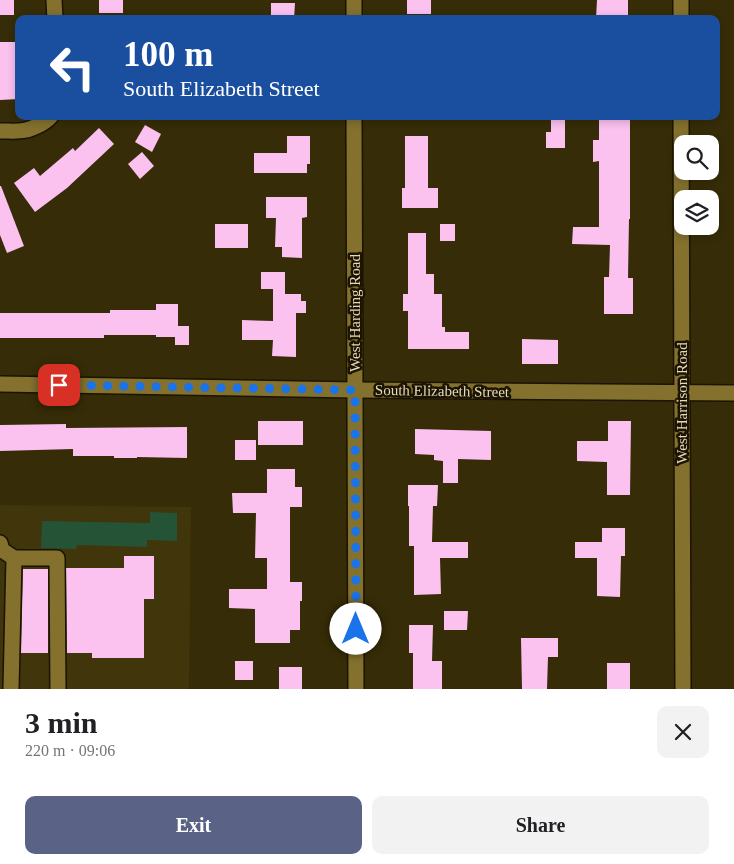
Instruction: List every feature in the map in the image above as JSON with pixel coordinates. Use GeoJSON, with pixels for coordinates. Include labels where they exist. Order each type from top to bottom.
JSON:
{"type":"FeatureCollection","features":[{"type":"Feature","properties":{"kind":"street"},"geometry":{"type":"LineString","coordinates":[[54,0],[55,15]]}},
{"type":"Feature","properties":{"kind":"street"},"geometry":{"type":"LineString","coordinates":[[354,0],[354,15]]}},
{"type":"Feature","properties":{"kind":"street"},"geometry":{"type":"LineString","coordinates":[[681,0],[681,15]]}},
{"type":"Feature","properties":{"kind":"street"},"geometry":{"type":"LineString","coordinates":[[0,131],[22,132],[30,130],[47,120]]}},
{"type":"Feature","properties":{"kind":"street","name":"West Harding Road"},"geometry":{"type":"LineString","coordinates":[[354,120],[356,689]]}},
{"type":"Feature","properties":{"kind":"street","name":"West Harrison Road"},"geometry":{"type":"LineString","coordinates":[[681,120],[683,689]]}},
{"type":"Feature","properties":{"kind":"street","name":"South Elizabeth Street"},"geometry":{"type":"LineString","coordinates":[[0,384],[355,390],[734,393]]}},
{"type":"Feature","properties":{"kind":"street"},"geometry":{"type":"LineString","coordinates":[[0,543],[2,550],[14,558],[57,558],[58,689]]}},
{"type":"Feature","properties":{"kind":"street"},"geometry":{"type":"LineString","coordinates":[[11,689],[14,558]]}},
{"type":"Feature","properties":{"kind":"shaded area"},"geometry":{"type":"Polygon","coordinates":[[[0,505],[191,507],[189,689],[0,689],[0,505]]]}},
{"type":"Feature","properties":{"kind":"green space"},"geometry":{"type":"Polygon","coordinates":[[[150,512],[177,513],[177,541],[147,540],[147,547],[77,545],[76,549],[41,548],[42,521],[150,523],[150,512]]]}},
{"type":"Feature","properties":{"kind":"building"},"geometry":{"type":"Polygon","coordinates":[[[0,0],[14,0],[14,15],[0,15],[0,0]]]}},
{"type":"Feature","properties":{"kind":"building"},"geometry":{"type":"Polygon","coordinates":[[[99,0],[123,0],[123,13],[99,13],[99,0]]]}},
{"type":"Feature","properties":{"kind":"building"},"geometry":{"type":"Polygon","coordinates":[[[407,0],[431,0],[431,14],[407,14],[407,0]]]}},
{"type":"Feature","properties":{"kind":"building"},"geometry":{"type":"Polygon","coordinates":[[[597,0],[628,0],[628,15],[596,15],[597,0]]]}},
{"type":"Feature","properties":{"kind":"building"},"geometry":{"type":"Polygon","coordinates":[[[271,3],[295,3],[294,15],[271,15],[271,3]]]}},
{"type":"Feature","properties":{"kind":"building"},"geometry":{"type":"Polygon","coordinates":[[[0,42],[15,42],[15,99],[0,100],[0,42]]]}},
{"type":"Feature","properties":{"kind":"building"},"geometry":{"type":"Polygon","coordinates":[[[551,120],[565,120],[565,148],[546,148],[546,132],[551,132],[551,120]]]}},
{"type":"Feature","properties":{"kind":"building"},"geometry":{"type":"Polygon","coordinates":[[[599,120],[630,120],[628,278],[633,278],[633,314],[604,314],[604,277],[609,277],[610,245],[572,244],[573,227],[599,227],[599,161],[593,162],[593,140],[599,140],[599,120]]]}},
{"type":"Feature","properties":{"kind":"building"},"geometry":{"type":"Polygon","coordinates":[[[145,125],[161,134],[152,152],[135,142],[145,125]]]}},
{"type":"Feature","properties":{"kind":"building"},"geometry":{"type":"Polygon","coordinates":[[[99,128],[114,144],[67,188],[35,212],[14,183],[34,168],[40,176],[73,148],[75,151],[99,128]]]}},
{"type":"Feature","properties":{"kind":"building"},"geometry":{"type":"Polygon","coordinates":[[[287,136],[310,136],[310,164],[307,164],[307,173],[254,173],[254,153],[287,153],[287,136]]]}},
{"type":"Feature","properties":{"kind":"building"},"geometry":{"type":"Polygon","coordinates":[[[405,136],[428,136],[428,188],[438,188],[438,208],[402,208],[402,188],[405,188],[405,136]]]}},
{"type":"Feature","properties":{"kind":"building"},"geometry":{"type":"Polygon","coordinates":[[[142,152],[154,166],[140,179],[128,164],[142,152]]]}},
{"type":"Feature","properties":{"kind":"building"},"geometry":{"type":"Polygon","coordinates":[[[0,186],[24,246],[7,253],[0,235],[0,186]]]}},
{"type":"Feature","properties":{"kind":"building"},"geometry":{"type":"Polygon","coordinates":[[[266,197],[307,197],[307,217],[302,218],[302,258],[282,257],[282,247],[275,247],[276,218],[266,218],[266,197]]]}},
{"type":"Feature","properties":{"kind":"building"},"geometry":{"type":"Polygon","coordinates":[[[215,224],[248,224],[248,248],[215,248],[215,224]]]}},
{"type":"Feature","properties":{"kind":"building"},"geometry":{"type":"Polygon","coordinates":[[[440,224],[455,224],[455,241],[440,241],[440,224]]]}},
{"type":"Feature","properties":{"kind":"building"},"geometry":{"type":"Polygon","coordinates":[[[408,233],[426,233],[426,274],[434,274],[434,294],[442,294],[442,327],[445,327],[445,332],[469,332],[469,349],[408,349],[408,311],[403,311],[403,294],[408,294],[408,233]]]}},
{"type":"Feature","properties":{"kind":"building"},"geometry":{"type":"Polygon","coordinates":[[[261,272],[285,272],[285,294],[301,294],[301,301],[306,301],[306,313],[296,313],[296,357],[272,356],[273,340],[242,340],[242,320],[273,321],[273,289],[261,289],[261,272]]]}},
{"type":"Feature","properties":{"kind":"building"},"geometry":{"type":"Polygon","coordinates":[[[156,304],[178,304],[178,326],[189,326],[189,345],[175,345],[175,337],[156,337],[156,335],[104,335],[104,338],[0,338],[0,313],[110,313],[110,310],[156,310],[156,304]]]}},
{"type":"Feature","properties":{"kind":"building"},"geometry":{"type":"Polygon","coordinates":[[[522,339],[558,340],[558,364],[522,364],[522,339]]]}},
{"type":"Feature","properties":{"kind":"building"},"geometry":{"type":"Polygon","coordinates":[[[258,421],[303,421],[303,445],[258,445],[258,421]]]}},
{"type":"Feature","properties":{"kind":"building"},"geometry":{"type":"Polygon","coordinates":[[[608,421],[631,421],[630,495],[607,495],[607,462],[577,461],[577,441],[608,441],[608,421]]]}},
{"type":"Feature","properties":{"kind":"building"},"geometry":{"type":"Polygon","coordinates":[[[66,424],[66,428],[187,427],[187,458],[73,456],[73,449],[0,451],[0,425],[66,424]]]}},
{"type":"Feature","properties":{"kind":"building"},"geometry":{"type":"Polygon","coordinates":[[[415,429],[491,431],[491,460],[458,459],[458,483],[443,483],[443,461],[434,460],[434,455],[415,454],[415,429]]]}},
{"type":"Feature","properties":{"kind":"building"},"geometry":{"type":"Polygon","coordinates":[[[235,440],[256,440],[256,460],[235,460],[235,440]]]}},
{"type":"Feature","properties":{"kind":"building"},"geometry":{"type":"Polygon","coordinates":[[[267,469],[295,469],[295,487],[302,487],[302,507],[290,507],[290,582],[302,582],[302,601],[300,601],[300,630],[290,630],[290,643],[255,643],[255,609],[229,608],[229,589],[267,589],[267,558],[255,558],[256,513],[233,513],[232,493],[267,493],[267,469]]]}},
{"type":"Feature","properties":{"kind":"building"},"geometry":{"type":"Polygon","coordinates":[[[408,485],[438,485],[437,506],[433,506],[432,542],[468,542],[468,558],[440,558],[441,594],[414,595],[414,546],[409,546],[408,485]]]}},
{"type":"Feature","properties":{"kind":"building"},"geometry":{"type":"Polygon","coordinates":[[[602,528],[625,528],[625,556],[621,556],[620,597],[597,596],[597,558],[575,558],[575,542],[602,542],[602,528]]]}},
{"type":"Feature","properties":{"kind":"building"},"geometry":{"type":"Polygon","coordinates":[[[124,556],[154,556],[154,599],[144,599],[144,658],[92,658],[92,653],[67,653],[66,568],[124,568],[124,556]]]}},
{"type":"Feature","properties":{"kind":"building"},"geometry":{"type":"Polygon","coordinates":[[[23,569],[48,569],[48,653],[21,653],[23,569]]]}},
{"type":"Feature","properties":{"kind":"building"},"geometry":{"type":"Polygon","coordinates":[[[444,611],[468,611],[467,630],[444,630],[444,611]]]}},
{"type":"Feature","properties":{"kind":"building"},"geometry":{"type":"Polygon","coordinates":[[[409,625],[433,625],[432,661],[442,661],[442,689],[413,689],[413,653],[409,653],[409,625]]]}},
{"type":"Feature","properties":{"kind":"building"},"geometry":{"type":"Polygon","coordinates":[[[521,638],[558,638],[558,657],[548,657],[547,689],[522,689],[521,638]]]}},
{"type":"Feature","properties":{"kind":"building"},"geometry":{"type":"Polygon","coordinates":[[[235,661],[253,661],[253,680],[235,680],[235,661]]]}},
{"type":"Feature","properties":{"kind":"building"},"geometry":{"type":"Polygon","coordinates":[[[607,663],[630,663],[630,689],[607,689],[607,663]]]}},
{"type":"Feature","properties":{"kind":"building"},"geometry":{"type":"Polygon","coordinates":[[[279,667],[302,667],[302,689],[279,689],[279,667]]]}},
{"type":"Feature","properties":{"kind":"route"},"geometry":{"type":"LineString","coordinates":[[59,385],[355,390],[356,629]]}}]}
